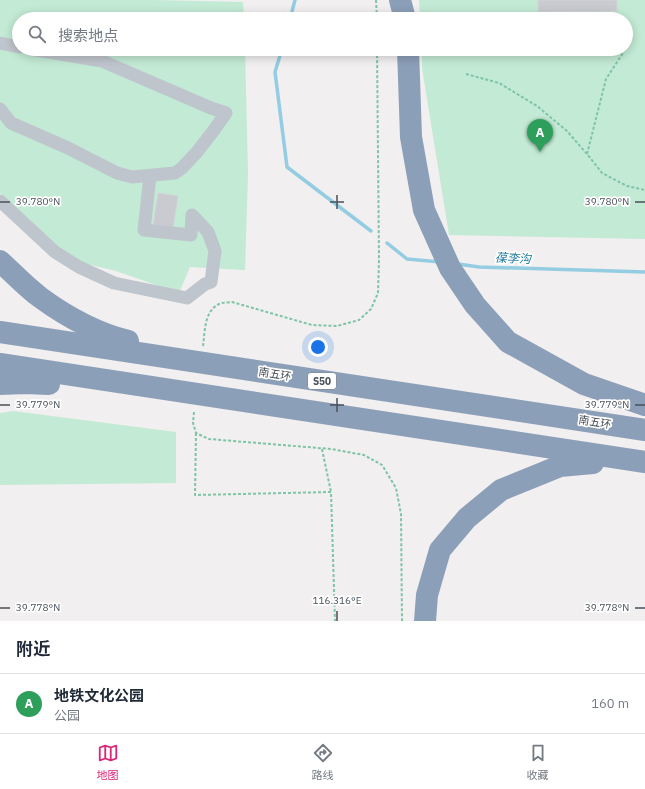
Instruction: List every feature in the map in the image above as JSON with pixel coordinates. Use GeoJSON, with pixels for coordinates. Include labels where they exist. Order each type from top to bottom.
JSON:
{"type":"FeatureCollection","features":[{"type":"Feature","properties":{"kind":"highway"},"geometry":{"type":"LineString","coordinates":[[400,0],[403,12]]}},
{"type":"Feature","properties":{"kind":"highway"},"geometry":{"type":"LineString","coordinates":[[408,56],[411,137],[424,210],[450,268],[475,305],[508,342],[584,384],[645,406]]}},
{"type":"Feature","properties":{"kind":"highway"},"geometry":{"type":"LineString","coordinates":[[0,261],[40,297],[70,317],[109,336],[228,367]]}},
{"type":"Feature","properties":{"kind":"highway","name":"南五环"},"geometry":{"type":"LineString","coordinates":[[0,332],[645,430]]}},
{"type":"Feature","properties":{"kind":"highway"},"geometry":{"type":"LineString","coordinates":[[0,364],[168,391],[638,461]]}},
{"type":"Feature","properties":{"kind":"highway"},"geometry":{"type":"LineString","coordinates":[[0,384],[25,383],[168,391]]}},
{"type":"Feature","properties":{"kind":"highway"},"geometry":{"type":"LineString","coordinates":[[424,621],[427,595],[440,550],[468,518],[501,490],[560,466],[638,461]]}},
{"type":"Feature","properties":{"kind":"street"},"geometry":{"type":"LineString","coordinates":[[0,43],[12,46]]}},
{"type":"Feature","properties":{"kind":"street"},"geometry":{"type":"LineString","coordinates":[[0,109],[11,123],[68,148],[117,174],[132,177],[175,173],[182,168],[214,130],[226,113],[102,61],[72,56]]}},
{"type":"Feature","properties":{"kind":"street"},"geometry":{"type":"LineString","coordinates":[[0,201],[55,252],[79,267],[114,283],[187,298],[205,284],[211,282],[215,251],[208,232],[192,215],[191,234],[144,230],[150,176]]}},
{"type":"Feature","properties":{"kind":"path"},"geometry":{"type":"LineString","coordinates":[[376,0],[376,12]]}},
{"type":"Feature","properties":{"kind":"path"},"geometry":{"type":"LineString","coordinates":[[203,346],[206,322],[212,309],[220,304],[232,302],[312,325],[337,326],[359,320],[371,309],[378,293],[379,260],[377,56]]}},
{"type":"Feature","properties":{"kind":"path"},"geometry":{"type":"LineString","coordinates":[[587,154],[606,79],[621,56]]}},
{"type":"Feature","properties":{"kind":"path"},"geometry":{"type":"LineString","coordinates":[[466,74],[499,83],[537,106],[566,131],[587,154],[602,174],[627,186],[645,190]]}},
{"type":"Feature","properties":{"kind":"path"},"geometry":{"type":"LineString","coordinates":[[194,412],[193,423],[196,433],[195,495],[331,492]]}},
{"type":"Feature","properties":{"kind":"path"},"geometry":{"type":"LineString","coordinates":[[196,433],[210,440],[322,449],[364,455],[382,465],[396,488],[401,514],[402,621]]}},
{"type":"Feature","properties":{"kind":"path"},"geometry":{"type":"LineString","coordinates":[[322,449],[331,492],[335,621]]}},
{"type":"Feature","properties":{"kind":"green space"},"geometry":{"type":"Polygon","coordinates":[[[0,0],[154,0],[243,2],[244,12],[12,12],[12,56],[245,56],[248,173],[245,270],[190,267],[179,293],[116,271],[83,263],[51,245],[0,193],[0,0]]]}},
{"type":"Feature","properties":{"kind":"green space"},"geometry":{"type":"Polygon","coordinates":[[[419,0],[645,0],[645,239],[449,235],[422,68],[422,56],[633,56],[633,12],[420,12],[419,0]]]}},
{"type":"Feature","properties":{"kind":"green space"},"geometry":{"type":"Polygon","coordinates":[[[13,411],[176,432],[176,483],[0,485],[0,413],[13,411]]]}},
{"type":"Feature","properties":{"kind":"building"},"geometry":{"type":"Polygon","coordinates":[[[538,0],[617,0],[617,11],[538,12],[538,0]]]}},
{"type":"Feature","properties":{"kind":"building"},"geometry":{"type":"Polygon","coordinates":[[[158,193],[178,196],[173,229],[153,226],[158,193]]]}},
{"type":"Feature","properties":{"kind":"waterway","name":"葆李沟"},"geometry":{"type":"LineString","coordinates":[[292,12],[295,0]]}},
{"type":"Feature","properties":{"kind":"waterway","name":"葆李沟"},"geometry":{"type":"LineString","coordinates":[[280,56],[275,72],[287,167],[371,231]]}},
{"type":"Feature","properties":{"kind":"waterway","name":"葆李沟"},"geometry":{"type":"LineString","coordinates":[[387,243],[407,259],[440,262]]}},
{"type":"Feature","properties":{"kind":"waterway","name":"葆李沟"},"geometry":{"type":"LineString","coordinates":[[458,264],[479,267],[645,272]]}},
{"type":"Feature","properties":{"kind":"place","name":"地铁文化公园"},"geometry":{"type":"Point","coordinates":[540,152]}}]}
